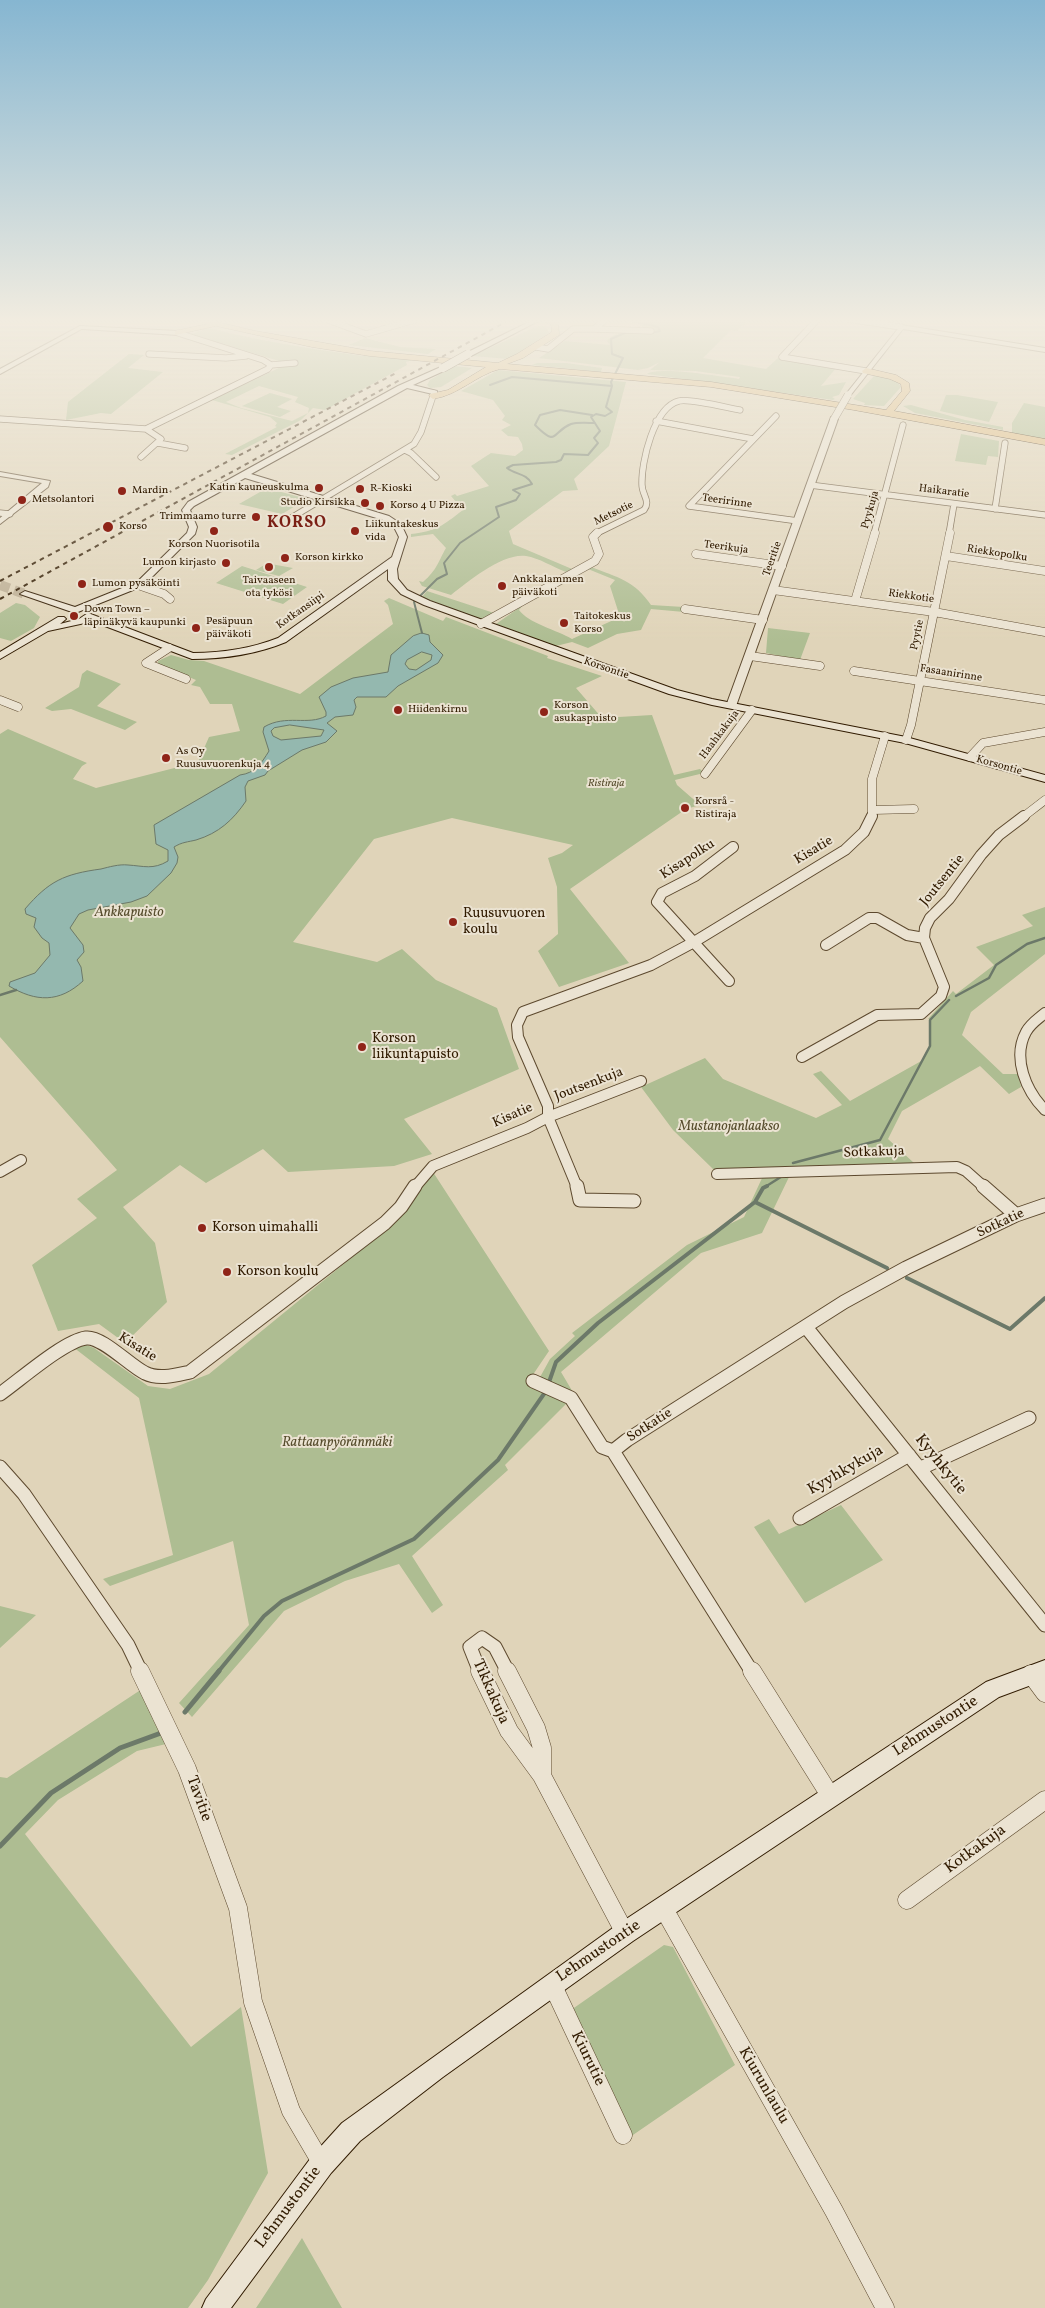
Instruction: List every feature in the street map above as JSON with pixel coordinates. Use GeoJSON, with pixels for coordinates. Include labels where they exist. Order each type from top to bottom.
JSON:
{"type":"FeatureCollection","features":[{"type":"Feature","properties":{"kind":"main road"},"geometry":{"type":"LineString","coordinates":[[67,619],[75,609],[138,585],[191,534],[193,527],[186,512],[187,507],[333,427]]}},
{"type":"Feature","properties":{"kind":"main road"},"geometry":{"type":"LineString","coordinates":[[962,427],[1045,442]]}},
{"type":"Feature","properties":{"kind":"main road"},"geometry":{"type":"LineString","coordinates":[[245,475],[373,513],[395,523],[404,537],[396,558],[392,577]]}},
{"type":"Feature","properties":{"kind":"main road","name":"Kotkansiipi"},"geometry":{"type":"LineString","coordinates":[[67,619],[106,625],[198,657],[276,643],[396,558]]}},
{"type":"Feature","properties":{"kind":"main road","name":"Korsontie"},"geometry":{"type":"LineString","coordinates":[[392,577],[404,592],[427,603],[673,692],[732,706],[906,740],[1045,779]]}},
{"type":"Feature","properties":{"kind":"main road","name":"Kotkansiipi"},"geometry":{"type":"LineString","coordinates":[[366,580],[392,577]]}},
{"type":"Feature","properties":{"kind":"main road"},"geometry":{"type":"LineString","coordinates":[[25,594],[45,602],[67,619]]}},
{"type":"Feature","properties":{"kind":"main road"},"geometry":{"type":"LineString","coordinates":[[0,656],[67,619],[88,614],[104,599]]}},
{"type":"Feature","properties":{"kind":"main road","name":"Kotkansiipi"},"geometry":{"type":"LineString","coordinates":[[45,602],[75,609],[88,614],[106,625]]}},
{"type":"Feature","properties":{"kind":"main road","name":"Lehmustontie"},"geometry":{"type":"LineString","coordinates":[[215,2308],[322,2164],[351,2132],[552,1984],[625,1933],[664,1909],[993,1689],[1038,1672]]}},
{"type":"Feature","properties":{"kind":"street"},"geometry":{"type":"LineString","coordinates":[[113,427],[146,429],[158,435],[161,439],[158,443],[141,457]]}},
{"type":"Feature","properties":{"kind":"street"},"geometry":{"type":"LineString","coordinates":[[146,429],[151,427]]}},
{"type":"Feature","properties":{"kind":"street"},"geometry":{"type":"LineString","coordinates":[[291,518],[405,450],[416,442],[422,427]]}},
{"type":"Feature","properties":{"kind":"street","name":"Metsotie"},"geometry":{"type":"LineString","coordinates":[[482,624],[595,561],[599,554],[593,537],[595,534],[644,510],[648,506],[642,486],[655,427]]}},
{"type":"Feature","properties":{"kind":"street"},"geometry":{"type":"LineString","coordinates":[[687,427],[753,439]]}},
{"type":"Feature","properties":{"kind":"street","name":"Teeririnne"},"geometry":{"type":"LineString","coordinates":[[765,427],[689,506],[798,522]]}},
{"type":"Feature","properties":{"kind":"street","name":"Teeritie"},"geometry":{"type":"LineString","coordinates":[[732,706],[831,427]]}},
{"type":"Feature","properties":{"kind":"street","name":"Pyykuja"},"geometry":{"type":"LineString","coordinates":[[855,601],[886,495],[903,427]]}},
{"type":"Feature","properties":{"kind":"street"},"geometry":{"type":"LineString","coordinates":[[158,443],[185,448]]}},
{"type":"Feature","properties":{"kind":"street"},"geometry":{"type":"LineString","coordinates":[[995,509],[1005,443]]}},
{"type":"Feature","properties":{"kind":"street"},"geometry":{"type":"LineString","coordinates":[[405,450],[411,453],[436,477]]}},
{"type":"Feature","properties":{"kind":"street"},"geometry":{"type":"LineString","coordinates":[[0,474],[46,481],[45,485],[0,522]]}},
{"type":"Feature","properties":{"kind":"street","name":"Haikaratie"},"geometry":{"type":"LineString","coordinates":[[810,485],[1045,515]]}},
{"type":"Feature","properties":{"kind":"street","name":"Pyytie"},"geometry":{"type":"LineString","coordinates":[[906,740],[946,556],[954,504]]}},
{"type":"Feature","properties":{"kind":"street"},"geometry":{"type":"LineString","coordinates":[[0,513],[10,514]]}},
{"type":"Feature","properties":{"kind":"street","name":"Teerikuja"},"geometry":{"type":"LineString","coordinates":[[696,554],[782,566]]}},
{"type":"Feature","properties":{"kind":"street","name":"Riekkopolku"},"geometry":{"type":"LineString","coordinates":[[946,556],[1045,571]]}},
{"type":"Feature","properties":{"kind":"street"},"geometry":{"type":"LineString","coordinates":[[138,585],[164,594],[170,599]]}},
{"type":"Feature","properties":{"kind":"street","name":"Riekkotie"},"geometry":{"type":"LineString","coordinates":[[773,590],[934,612],[1045,632]]}},
{"type":"Feature","properties":{"kind":"street"},"geometry":{"type":"LineString","coordinates":[[685,609],[763,620]]}},
{"type":"Feature","properties":{"kind":"street"},"geometry":{"type":"LineString","coordinates":[[170,648],[146,663],[186,679]]}},
{"type":"Feature","properties":{"kind":"street"},"geometry":{"type":"LineString","coordinates":[[750,656],[820,666]]}},
{"type":"Feature","properties":{"kind":"street","name":"Fasaanirinne"},"geometry":{"type":"LineString","coordinates":[[854,671],[1045,700]]}},
{"type":"Feature","properties":{"kind":"street"},"geometry":{"type":"LineString","coordinates":[[0,700],[18,707]]}},
{"type":"Feature","properties":{"kind":"street","name":"Haahkakuja"},"geometry":{"type":"LineString","coordinates":[[706,774],[710,765],[735,735],[752,710]]}},
{"type":"Feature","properties":{"kind":"street"},"geometry":{"type":"LineString","coordinates":[[970,757],[983,743],[1045,732]]}},
{"type":"Feature","properties":{"kind":"street","name":"Kisatie"},"geometry":{"type":"LineString","coordinates":[[0,1394],[71,1343],[88,1338],[98,1341],[146,1374],[164,1377],[190,1372],[385,1223],[401,1207],[420,1179],[433,1166],[527,1128],[548,1117],[548,1106],[518,1037],[517,1025],[523,1012],[634,972],[694,942],[844,850],[860,838],[868,827],[873,810],[871,786],[873,771],[885,736]]}},
{"type":"Feature","properties":{"kind":"street","name":"Joutsentie"},"geometry":{"type":"LineString","coordinates":[[924,938],[925,928],[930,918],[949,899],[991,844],[1045,800]]}},
{"type":"Feature","properties":{"kind":"street"},"geometry":{"type":"LineString","coordinates":[[873,810],[914,809]]}},
{"type":"Feature","properties":{"kind":"street","name":"Kisapolku"},"geometry":{"type":"LineString","coordinates":[[694,942],[665,913],[657,902],[658,898],[662,893],[696,876],[733,847]]}},
{"type":"Feature","properties":{"kind":"street"},"geometry":{"type":"LineString","coordinates":[[802,1058],[877,1015],[925,1013],[944,991],[924,938],[907,935],[877,918],[869,918],[826,945]]}},
{"type":"Feature","properties":{"kind":"street"},"geometry":{"type":"LineString","coordinates":[[694,942],[730,981]]}},
{"type":"Feature","properties":{"kind":"street"},"geometry":{"type":"LineString","coordinates":[[1045,1014],[1034,1022],[1024,1035],[1021,1054],[1026,1085],[1045,1110]]}},
{"type":"Feature","properties":{"kind":"street","name":"Joutsenkuja"},"geometry":{"type":"LineString","coordinates":[[548,1117],[641,1081]]}},
{"type":"Feature","properties":{"kind":"street"},"geometry":{"type":"LineString","coordinates":[[548,1117],[576,1180],[580,1200],[634,1201]]}},
{"type":"Feature","properties":{"kind":"street"},"geometry":{"type":"LineString","coordinates":[[0,1172],[21,1160]]}},
{"type":"Feature","properties":{"kind":"street","name":"Sotkakuja"},"geometry":{"type":"LineString","coordinates":[[717,1174],[957,1167],[966,1171],[1016,1215]]}},
{"type":"Feature","properties":{"kind":"street","name":"Sotkatie"},"geometry":{"type":"LineString","coordinates":[[832,1797],[613,1451],[626,1440],[844,1302],[906,1268],[1003,1223],[1016,1215],[1045,1204]]}},
{"type":"Feature","properties":{"kind":"street","name":"Kyyhkytie"},"geometry":{"type":"LineString","coordinates":[[806,1327],[1045,1625]]}},
{"type":"Feature","properties":{"kind":"street"},"geometry":{"type":"LineString","coordinates":[[533,1381],[571,1398],[602,1447],[613,1451]]}},
{"type":"Feature","properties":{"kind":"street"},"geometry":{"type":"LineString","coordinates":[[921,1468],[1029,1418]]}},
{"type":"Feature","properties":{"kind":"street","name":"Kyyhkykuja"},"geometry":{"type":"LineString","coordinates":[[800,1518],[909,1455]]}},
{"type":"Feature","properties":{"kind":"street","name":"Tavitie"},"geometry":{"type":"LineString","coordinates":[[0,1467],[24,1494],[128,1645],[164,1718],[187,1769],[238,1908],[243,1930],[251,1995],[292,2111],[305,2138],[322,2164]]}},
{"type":"Feature","properties":{"kind":"street","name":"Tikkakuja"},"geometry":{"type":"LineString","coordinates":[[542,1776],[542,1748],[536,1728],[494,1647],[482,1638],[470,1647],[507,1732],[542,1776],[625,1933]]}},
{"type":"Feature","properties":{"kind":"street"},"geometry":{"type":"LineString","coordinates":[[1038,1672],[1045,1693]]}},
{"type":"Feature","properties":{"kind":"street","name":"Kotkakuja"},"geometry":{"type":"LineString","coordinates":[[907,1900],[1045,1800]]}},
{"type":"Feature","properties":{"kind":"street","name":"Kiurunlaulu"},"geometry":{"type":"LineString","coordinates":[[664,1909],[885,2308]]}},
{"type":"Feature","properties":{"kind":"street","name":"Kiurutie"},"geometry":{"type":"LineString","coordinates":[[552,1984],[623,2134]]}},
{"type":"Feature","properties":{"kind":"green space"},"geometry":{"type":"Polygon","coordinates":[[[277,427],[288,427],[232,455],[225,454],[277,427]]]}},
{"type":"Feature","properties":{"kind":"green space"},"geometry":{"type":"Polygon","coordinates":[[[508,427],[614,427],[609,446],[574,479],[578,490],[563,491],[509,531],[513,544],[572,569],[566,572],[536,559],[517,556],[496,563],[451,595],[422,586],[419,581],[423,582],[431,574],[446,548],[433,534],[411,537],[411,534],[439,527],[463,510],[451,496],[455,494],[457,496],[489,486],[471,466],[491,453],[515,456],[523,450],[518,437],[508,436],[501,430],[508,427]]]}},
{"type":"Feature","properties":{"kind":"green space"},"geometry":{"type":"Polygon","coordinates":[[[986,427],[1003,427],[1003,430],[986,427]]]}},
{"type":"Feature","properties":{"kind":"green space"},"geometry":{"type":"Polygon","coordinates":[[[1012,427],[1045,427],[1045,440],[1012,434],[1012,427]]]}},
{"type":"Feature","properties":{"kind":"green space"},"geometry":{"type":"Polygon","coordinates":[[[961,434],[999,441],[998,457],[988,456],[986,465],[955,461],[961,434]]]}},
{"type":"Feature","properties":{"kind":"green space"},"geometry":{"type":"Polygon","coordinates":[[[267,488],[307,499],[282,514],[239,504],[267,488]]]}},
{"type":"Feature","properties":{"kind":"green space"},"geometry":{"type":"Polygon","coordinates":[[[269,562],[293,568],[279,576],[256,570],[269,562]]]}},
{"type":"Feature","properties":{"kind":"green space"},"geometry":{"type":"Polygon","coordinates":[[[242,566],[307,587],[283,604],[216,583],[242,566]]]}},
{"type":"Feature","properties":{"kind":"green space"},"geometry":{"type":"Polygon","coordinates":[[[591,567],[632,585],[639,590],[651,605],[684,607],[684,612],[651,609],[641,630],[617,634],[588,648],[572,642],[556,646],[496,624],[523,605],[519,610],[523,615],[572,639],[620,617],[610,586],[615,580],[588,569],[591,567]]]}},
{"type":"Feature","properties":{"kind":"green space"},"geometry":{"type":"Polygon","coordinates":[[[427,591],[494,613],[481,620],[422,597],[427,591]]]}},
{"type":"Feature","properties":{"kind":"green space","name":"Ankkapuisto"},"geometry":{"type":"Polygon","coordinates":[[[389,598],[443,621],[446,617],[548,656],[547,658],[602,676],[576,688],[602,718],[652,715],[674,775],[700,769],[704,773],[675,780],[677,785],[700,805],[686,809],[570,889],[629,963],[559,987],[538,951],[558,934],[557,887],[548,858],[562,853],[573,845],[452,818],[374,839],[293,942],[377,962],[402,949],[436,980],[497,1008],[519,1069],[404,1119],[432,1154],[394,1166],[288,1172],[263,1149],[206,1183],[180,1165],[123,1207],[155,1243],[167,1302],[125,1343],[99,1324],[58,1331],[32,1265],[97,1218],[77,1199],[117,1170],[0,1037],[0,734],[8,729],[87,763],[82,766],[73,779],[96,788],[198,762],[209,737],[240,731],[232,704],[210,704],[200,687],[191,685],[196,680],[158,664],[158,661],[171,655],[189,660],[204,661],[300,694],[393,624],[388,605],[384,601],[389,598]]]}},
{"type":"Feature","properties":{"kind":"green space"},"geometry":{"type":"Polygon","coordinates":[[[16,603],[25,605],[40,617],[34,628],[11,641],[0,638],[0,613],[16,603]]]}},
{"type":"Feature","properties":{"kind":"green space"},"geometry":{"type":"Polygon","coordinates":[[[768,628],[810,633],[800,660],[766,653],[768,628]]]}},
{"type":"Feature","properties":{"kind":"green space"},"geometry":{"type":"Polygon","coordinates":[[[87,670],[121,684],[97,706],[137,722],[125,730],[71,709],[52,711],[45,708],[79,687],[82,674],[87,670]]]}},
{"type":"Feature","properties":{"kind":"green space","name":"Mustanojanlaakso"},"geometry":{"type":"Polygon","coordinates":[[[1045,907],[1045,954],[971,1012],[962,1035],[1003,1074],[1018,1074],[1021,1087],[1009,1094],[980,1066],[902,1111],[888,1139],[914,1163],[713,1169],[673,1130],[641,1087],[705,1058],[723,1079],[816,1118],[842,1105],[813,1074],[821,1071],[850,1101],[923,1060],[931,1045],[931,1019],[928,1019],[953,991],[956,994],[994,965],[976,947],[1033,926],[1022,915],[1045,907]]]}},
{"type":"Feature","properties":{"kind":"green space","name":"Rattaanpyöränmäki"},"geometry":{"type":"Polygon","coordinates":[[[433,1172],[549,1351],[528,1382],[568,1402],[505,1465],[508,1470],[412,1556],[443,1605],[432,1613],[399,1564],[345,1581],[284,1611],[192,1717],[179,1703],[249,1625],[233,1541],[110,1586],[103,1579],[173,1555],[139,1398],[73,1347],[84,1344],[94,1348],[148,1386],[170,1389],[209,1374],[400,1218],[433,1172]]]}},
{"type":"Feature","properties":{"kind":"green space"},"geometry":{"type":"Polygon","coordinates":[[[790,1175],[762,1233],[701,1253],[561,1372],[574,1394],[539,1379],[550,1359],[575,1336],[572,1333],[687,1245],[744,1217],[763,1176],[790,1175]]]}},
{"type":"Feature","properties":{"kind":"green space"},"geometry":{"type":"Polygon","coordinates":[[[841,1505],[883,1560],[805,1603],[754,1527],[769,1519],[779,1534],[841,1505]]]}},
{"type":"Feature","properties":{"kind":"green space"},"geometry":{"type":"Polygon","coordinates":[[[0,1606],[36,1615],[0,1648],[0,1606]]]}},
{"type":"Feature","properties":{"kind":"green space"},"geometry":{"type":"Polygon","coordinates":[[[142,1689],[166,1744],[137,1751],[58,1800],[25,1834],[191,2047],[241,2007],[268,2173],[208,2280],[188,2308],[0,2308],[0,1777],[7,1778],[142,1689]]]}},
{"type":"Feature","properties":{"kind":"green space"},"geometry":{"type":"Polygon","coordinates":[[[664,1945],[673,1947],[735,2065],[630,2137],[571,2010],[664,1945]]]}},
{"type":"Feature","properties":{"kind":"green space"},"geometry":{"type":"Polygon","coordinates":[[[302,2238],[342,2308],[256,2308],[302,2238]]]}},
{"type":"Feature","properties":{"kind":"water"},"geometry":{"type":"Polygon","coordinates":[[[422,633],[429,635],[430,642],[443,655],[438,663],[398,686],[386,697],[357,697],[354,700],[356,707],[353,715],[335,717],[327,723],[337,731],[326,742],[302,750],[268,771],[265,775],[248,781],[245,787],[246,801],[236,814],[212,834],[174,847],[178,857],[177,863],[171,873],[147,896],[131,902],[88,910],[79,914],[70,928],[83,945],[84,952],[77,960],[81,967],[83,981],[65,993],[47,998],[29,995],[9,986],[10,982],[35,973],[50,955],[49,943],[42,938],[34,927],[36,918],[26,914],[25,909],[50,885],[77,873],[121,865],[153,866],[168,861],[168,850],[156,844],[154,825],[257,767],[269,751],[263,732],[264,727],[280,721],[312,720],[326,716],[319,697],[331,687],[353,678],[388,672],[391,655],[413,636],[422,633]],[[422,652],[407,660],[405,664],[409,669],[416,670],[431,660],[432,655],[422,652]],[[290,725],[274,728],[271,731],[273,736],[281,740],[321,736],[324,730],[290,725]]]}},
{"type":"Feature","properties":{"kind":"waterway"},"geometry":{"type":"LineString","coordinates":[[537,427],[551,437],[566,427]]}},
{"type":"Feature","properties":{"kind":"waterway"},"geometry":{"type":"LineString","coordinates":[[422,633],[414,602],[437,579],[447,574],[444,563],[460,543],[499,517],[496,507],[516,500],[520,494],[513,490],[532,484],[524,476],[507,468],[513,465],[556,462],[561,460],[564,454],[588,455],[598,443],[594,438],[600,431],[597,427]]}},
{"type":"Feature","properties":{"kind":"waterway"},"geometry":{"type":"LineString","coordinates":[[956,996],[989,978],[996,965],[1027,944],[1045,938]]}},
{"type":"Feature","properties":{"kind":"waterway"},"geometry":{"type":"LineString","coordinates":[[0,995],[16,990]]}},
{"type":"Feature","properties":{"kind":"waterway"},"geometry":{"type":"LineString","coordinates":[[793,1163],[880,1140],[930,1046],[930,1020],[949,1000]]}},
{"type":"Feature","properties":{"kind":"waterway"},"geometry":{"type":"LineString","coordinates":[[765,1187],[784,1175]]}},
{"type":"Feature","properties":{"kind":"waterway"},"geometry":{"type":"LineString","coordinates":[[755,1202],[765,1187]]}},
{"type":"Feature","properties":{"kind":"waterway"},"geometry":{"type":"LineString","coordinates":[[548,1385],[556,1362],[598,1323],[755,1202]]}},
{"type":"Feature","properties":{"kind":"waterway"},"geometry":{"type":"LineString","coordinates":[[755,1202],[887,1268]]}},
{"type":"Feature","properties":{"kind":"waterway"},"geometry":{"type":"LineString","coordinates":[[907,1278],[1010,1329],[1045,1298]]}},
{"type":"Feature","properties":{"kind":"waterway"},"geometry":{"type":"LineString","coordinates":[[218,1672],[264,1616],[282,1601],[414,1539],[498,1460],[546,1391]]}},
{"type":"Feature","properties":{"kind":"waterway"},"geometry":{"type":"LineString","coordinates":[[185,1712],[219,1671]]}},
{"type":"Feature","properties":{"kind":"waterway"},"geometry":{"type":"LineString","coordinates":[[0,1846],[51,1793],[120,1748],[161,1733]]}},
{"type":"Feature","properties":{"kind":"tunnel"},"geometry":{"type":"LineString","coordinates":[[0,585],[25,594]]}},
{"type":"Feature","properties":{"kind":"railway"},"geometry":{"type":"LineString","coordinates":[[0,581],[294,427]]}},
{"type":"Feature","properties":{"kind":"railway"},"geometry":{"type":"LineString","coordinates":[[0,599],[314,427]]}},
{"type":"Feature","properties":{"kind":"place","name":"Katin kauneuskulma"},"geometry":{"type":"Point","coordinates":[319,488]}},
{"type":"Feature","properties":{"kind":"place","name":"R-Kioski"},"geometry":{"type":"Point","coordinates":[360,489]}},
{"type":"Feature","properties":{"kind":"place","name":"Mardin"},"geometry":{"type":"Point","coordinates":[122,491]}},
{"type":"Feature","properties":{"kind":"place","name":"Metsolantori"},"geometry":{"type":"Point","coordinates":[22,500]}},
{"type":"Feature","properties":{"kind":"place","name":"Studio Kirsikka"},"geometry":{"type":"Point","coordinates":[365,503]}},
{"type":"Feature","properties":{"kind":"place","name":"Korso 4 U Pizza"},"geometry":{"type":"Point","coordinates":[380,506]}},
{"type":"Feature","properties":{"kind":"place","name":"Trimmaamo turre"},"geometry":{"type":"Point","coordinates":[256,517]}},
{"type":"Feature","properties":{"kind":"place","name":"Korso"},"geometry":{"type":"Point","coordinates":[108,527]}},
{"type":"Feature","properties":{"kind":"place","name":"Korson Nuorisotila"},"geometry":{"type":"Point","coordinates":[214,531]}},
{"type":"Feature","properties":{"kind":"place","name":"Liikuntakeskus vida"},"geometry":{"type":"Point","coordinates":[355,531]}},
{"type":"Feature","properties":{"kind":"place","name":"Korson kirkko"},"geometry":{"type":"Point","coordinates":[285,558]}},
{"type":"Feature","properties":{"kind":"place","name":"Lumon kirjasto"},"geometry":{"type":"Point","coordinates":[226,563]}},
{"type":"Feature","properties":{"kind":"place","name":"Taivaaseen ota tykösi"},"geometry":{"type":"Point","coordinates":[269,567]}},
{"type":"Feature","properties":{"kind":"place","name":"Lumon pysäköinti"},"geometry":{"type":"Point","coordinates":[82,584]}},
{"type":"Feature","properties":{"kind":"place","name":"Ankkalammen päiväkoti"},"geometry":{"type":"Point","coordinates":[502,586]}},
{"type":"Feature","properties":{"kind":"place","name":"Down Town – läpinäkyvä kaupunki"},"geometry":{"type":"Point","coordinates":[74,616]}},
{"type":"Feature","properties":{"kind":"place","name":"Taitokeskus Korso"},"geometry":{"type":"Point","coordinates":[564,623]}},
{"type":"Feature","properties":{"kind":"place","name":"Pesäpuun päiväkoti"},"geometry":{"type":"Point","coordinates":[196,628]}},
{"type":"Feature","properties":{"kind":"place","name":"Hiidenkirnu"},"geometry":{"type":"Point","coordinates":[398,710]}},
{"type":"Feature","properties":{"kind":"place","name":"Korson asukaspuisto"},"geometry":{"type":"Point","coordinates":[544,712]}},
{"type":"Feature","properties":{"kind":"place","name":"As Oy Ruusuvuorenkuja 4"},"geometry":{"type":"Point","coordinates":[166,758]}},
{"type":"Feature","properties":{"kind":"place","name":"Korsrå - Ristiraja"},"geometry":{"type":"Point","coordinates":[685,808]}},
{"type":"Feature","properties":{"kind":"place","name":"Ruusuvuoren koulu"},"geometry":{"type":"Point","coordinates":[453,922]}},
{"type":"Feature","properties":{"kind":"place","name":"Korson liikuntapuisto"},"geometry":{"type":"Point","coordinates":[362,1047]}},
{"type":"Feature","properties":{"kind":"place","name":"Korson uimahalli"},"geometry":{"type":"Point","coordinates":[202,1228]}},
{"type":"Feature","properties":{"kind":"place","name":"Korson koulu"},"geometry":{"type":"Point","coordinates":[227,1272]}},
{"type":"Feature","properties":{"kind":"district","name":"KORSO"},"geometry":{"type":"Point","coordinates":[297,524]}},
{"type":"Feature","properties":{"kind":"park label","name":"Ristiraja"},"geometry":{"type":"Point","coordinates":[606,784]}}]}
